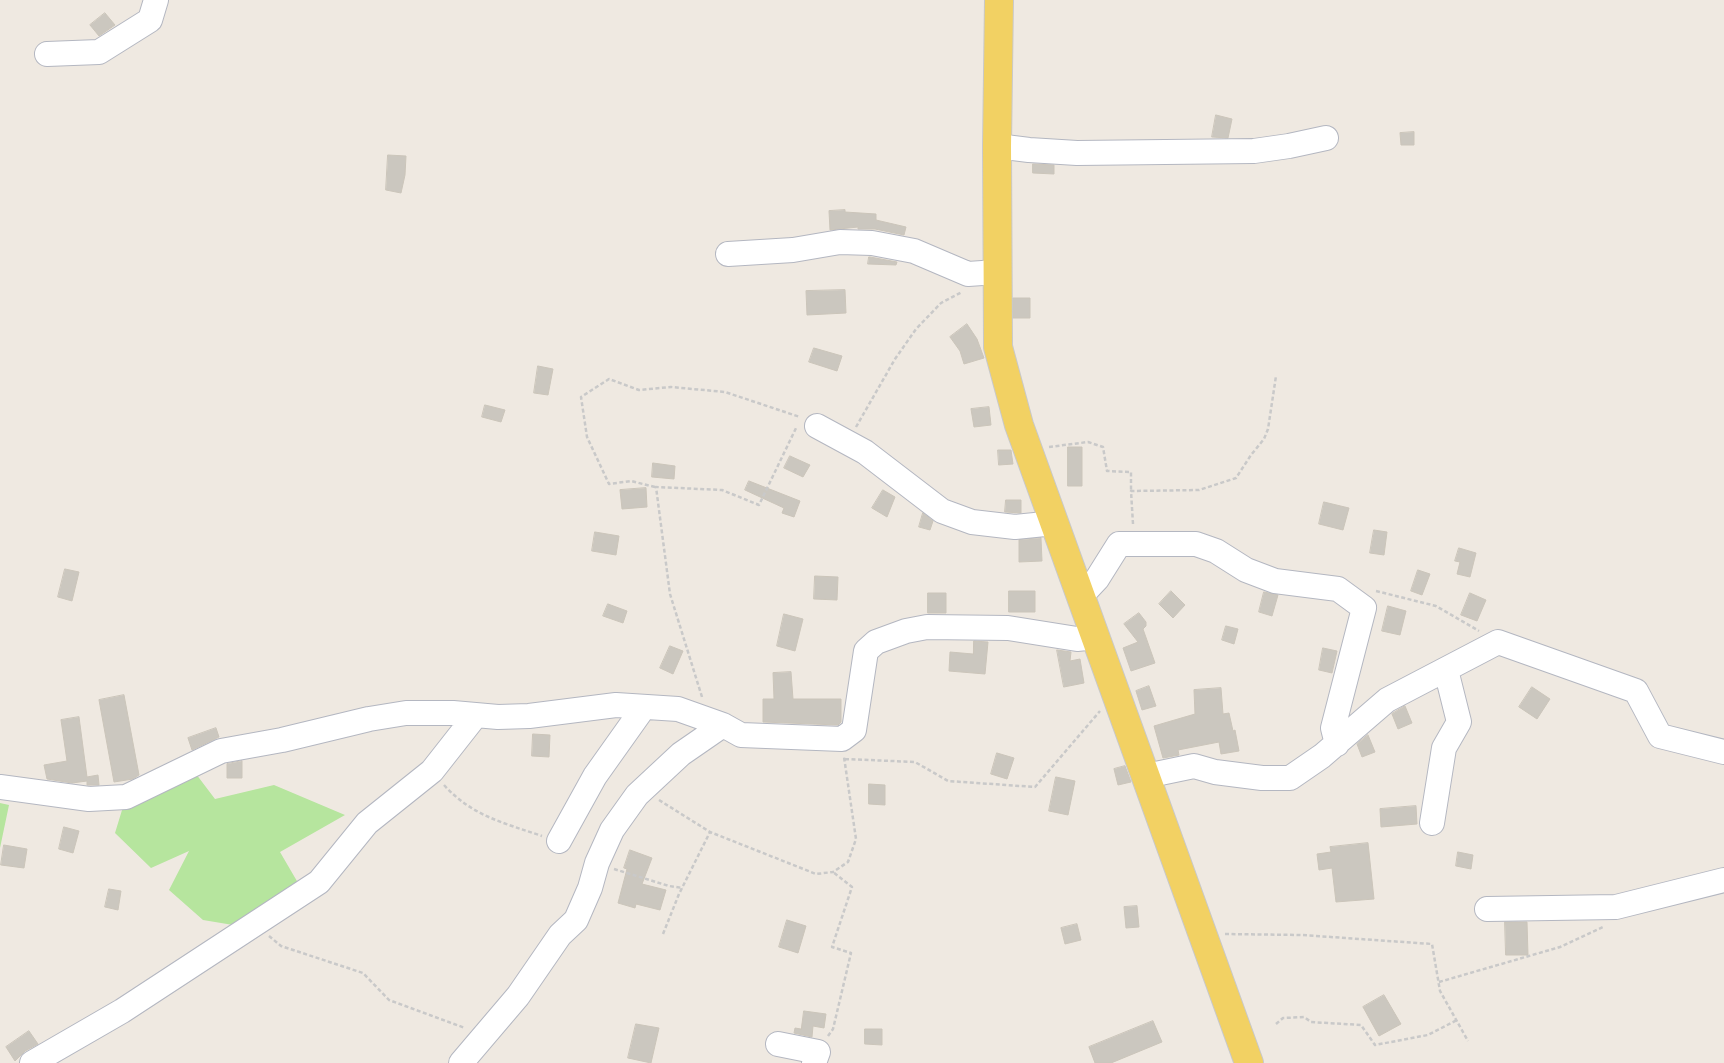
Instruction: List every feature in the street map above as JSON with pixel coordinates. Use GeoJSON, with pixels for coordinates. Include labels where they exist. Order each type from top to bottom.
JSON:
{"type":"FeatureCollection","features":[{"type":"Feature","properties":{"kind":"main road"},"geometry":{"type":"LineString","coordinates":[[1000,0],[996,146],[987,273],[998,347],[1019,425],[1249,1063]]}},
{"type":"Feature","properties":{"kind":"street"},"geometry":{"type":"LineString","coordinates":[[47,54],[99,52],[150,20],[156,0]]}},
{"type":"Feature","properties":{"kind":"street"},"geometry":{"type":"LineString","coordinates":[[996,146],[1077,153],[1254,151],[1326,138]]}},
{"type":"Feature","properties":{"kind":"street"},"geometry":{"type":"LineString","coordinates":[[728,254],[793,250],[840,242],[872,243],[914,251],[968,274],[987,273]]}},
{"type":"Feature","properties":{"kind":"street"},"geometry":{"type":"LineString","coordinates":[[809,422],[865,452],[942,511],[972,522],[1016,526],[1055,523]]}},
{"type":"Feature","properties":{"kind":"street"},"geometry":{"type":"LineString","coordinates":[[1081,596],[1097,579],[1119,544],[1134,543],[1196,544],[1216,551],[1246,570],[1275,581],[1338,589],[1364,608],[1333,728],[1336,744]]}},
{"type":"Feature","properties":{"kind":"street"},"geometry":{"type":"LineString","coordinates":[[0,786],[89,799],[126,797],[221,751],[282,740],[369,719],[406,713],[529,716],[616,705],[678,709],[716,722],[741,735],[843,749],[854,730],[866,651],[876,642],[906,631],[927,627],[1008,628],[1077,639],[1096,637]]}},
{"type":"Feature","properties":{"kind":"street"},"geometry":{"type":"LineString","coordinates":[[1146,776],[1194,766],[1215,772],[1262,778],[1290,778],[1322,756],[1388,700],[1498,642],[1636,691],[1660,736],[1724,752]]}},
{"type":"Feature","properties":{"kind":"street"},"geometry":{"type":"LineString","coordinates":[[1432,823],[1444,748],[1459,722],[1446,670]]}},
{"type":"Feature","properties":{"kind":"street"},"geometry":{"type":"LineString","coordinates":[[559,841],[595,776],[644,707]]}},
{"type":"Feature","properties":{"kind":"street"},"geometry":{"type":"LineString","coordinates":[[32,1063],[122,1011],[318,882],[367,823],[432,771],[476,715]]}},
{"type":"Feature","properties":{"kind":"street"},"geometry":{"type":"LineString","coordinates":[[461,1063],[518,996],[560,935],[576,920],[590,888],[597,863],[612,830],[643,790],[716,722]]}},
{"type":"Feature","properties":{"kind":"street"},"geometry":{"type":"LineString","coordinates":[[1487,909],[1616,907],[1724,880]]}},
{"type":"Feature","properties":{"kind":"street"},"geometry":{"type":"LineString","coordinates":[[778,1044],[816,1057]]}},
{"type":"Feature","properties":{"kind":"path"},"geometry":{"type":"LineString","coordinates":[[847,442],[895,359],[916,329],[941,303],[966,290],[987,273]]}},
{"type":"Feature","properties":{"kind":"path"},"geometry":{"type":"LineString","coordinates":[[1131,491],[1199,490],[1236,478],[1264,439],[1268,429],[1276,376]]}},
{"type":"Feature","properties":{"kind":"path"},"geometry":{"type":"LineString","coordinates":[[609,379],[639,390],[671,387],[725,392],[809,422],[759,505],[722,490],[656,488],[631,481],[609,484],[587,437],[581,397],[609,379]]}},
{"type":"Feature","properties":{"kind":"path"},"geometry":{"type":"LineString","coordinates":[[1028,450],[1088,442],[1103,447],[1106,471],[1131,472],[1134,543]]}},
{"type":"Feature","properties":{"kind":"path"},"geometry":{"type":"LineString","coordinates":[[656,488],[670,594],[716,722]]}},
{"type":"Feature","properties":{"kind":"path"},"geometry":{"type":"LineString","coordinates":[[1372,591],[1436,606],[1498,642]]}},
{"type":"Feature","properties":{"kind":"path"},"geometry":{"type":"LineString","coordinates":[[643,790],[710,832],[816,874],[833,872],[848,862],[856,839],[843,749],[915,762],[948,781],[1035,787],[1116,693]]}},
{"type":"Feature","properties":{"kind":"path"},"geometry":{"type":"LineString","coordinates":[[663,934],[679,894],[710,832]]}},
{"type":"Feature","properties":{"kind":"path"},"geometry":{"type":"LineString","coordinates":[[816,1057],[833,1029],[851,953],[832,947],[852,887],[833,872]]}},
{"type":"Feature","properties":{"kind":"path"},"geometry":{"type":"LineString","coordinates":[[255,924],[281,946],[363,974],[389,1000],[485,1035]]}},
{"type":"Feature","properties":{"kind":"path"},"geometry":{"type":"LineString","coordinates":[[1439,982],[1560,947],[1604,927]]}},
{"type":"Feature","properties":{"kind":"path"},"geometry":{"type":"LineString","coordinates":[[1203,935],[1302,935],[1432,944],[1440,991],[1468,1041]]}},
{"type":"Feature","properties":{"kind":"path"},"geometry":{"type":"LineString","coordinates":[[1276,1024],[1283,1018],[1304,1018],[1311,1022],[1361,1026],[1375,1045],[1428,1035],[1457,1020]]}},
{"type":"Feature","properties":{"kind":"green space"},"geometry":{"type":"Polygon","coordinates":[[[190,766],[215,799],[274,785],[345,815],[280,852],[301,888],[233,925],[203,920],[169,890],[189,851],[151,868],[115,833],[126,797],[190,766]]]}},
{"type":"Feature","properties":{"kind":"green space"},"geometry":{"type":"Polygon","coordinates":[[[0,803],[9,805],[0,848],[0,803]]]}},
{"type":"Feature","properties":{"kind":"building"},"geometry":{"type":"Polygon","coordinates":[[[105,13],[115,25],[99,36],[90,25],[105,13]]]}},
{"type":"Feature","properties":{"kind":"building"},"geometry":{"type":"Polygon","coordinates":[[[1216,115],[1232,119],[1228,138],[1212,137],[1216,115]]]}},
{"type":"Feature","properties":{"kind":"building"},"geometry":{"type":"Polygon","coordinates":[[[1414,132],[1414,145],[1401,145],[1400,133],[1414,132]]]}},
{"type":"Feature","properties":{"kind":"building"},"geometry":{"type":"Polygon","coordinates":[[[388,155],[406,156],[405,175],[401,193],[386,190],[388,155]]]}},
{"type":"Feature","properties":{"kind":"building"},"geometry":{"type":"Polygon","coordinates":[[[1033,164],[1054,165],[1054,174],[1033,173],[1033,164]]]}},
{"type":"Feature","properties":{"kind":"building"},"geometry":{"type":"Polygon","coordinates":[[[845,210],[845,212],[876,214],[876,220],[906,227],[904,235],[875,229],[858,229],[858,227],[830,230],[829,211],[845,210]]]}},
{"type":"Feature","properties":{"kind":"building"},"geometry":{"type":"Polygon","coordinates":[[[869,257],[897,262],[896,265],[868,264],[869,257]]]}},
{"type":"Feature","properties":{"kind":"building"},"geometry":{"type":"Polygon","coordinates":[[[845,290],[846,313],[807,315],[806,291],[845,290]]]}},
{"type":"Feature","properties":{"kind":"building"},"geometry":{"type":"Polygon","coordinates":[[[1013,298],[1030,298],[1030,318],[1013,318],[1013,298]]]}},
{"type":"Feature","properties":{"kind":"building"},"geometry":{"type":"Polygon","coordinates":[[[967,324],[977,339],[984,358],[964,364],[960,351],[950,337],[967,324]]]}},
{"type":"Feature","properties":{"kind":"building"},"geometry":{"type":"Polygon","coordinates":[[[814,348],[842,356],[837,371],[809,362],[814,348]]]}},
{"type":"Feature","properties":{"kind":"building"},"geometry":{"type":"Polygon","coordinates":[[[538,366],[553,369],[548,395],[534,393],[538,366]]]}},
{"type":"Feature","properties":{"kind":"building"},"geometry":{"type":"Polygon","coordinates":[[[485,405],[505,410],[501,422],[482,417],[485,405]]]}},
{"type":"Feature","properties":{"kind":"building"},"geometry":{"type":"Polygon","coordinates":[[[989,407],[991,425],[974,427],[971,409],[989,407]]]}},
{"type":"Feature","properties":{"kind":"building"},"geometry":{"type":"Polygon","coordinates":[[[1068,447],[1082,447],[1082,486],[1068,486],[1068,447]]]}},
{"type":"Feature","properties":{"kind":"building"},"geometry":{"type":"Polygon","coordinates":[[[998,450],[1011,450],[1013,464],[999,465],[998,450]]]}},
{"type":"Feature","properties":{"kind":"building"},"geometry":{"type":"Polygon","coordinates":[[[790,456],[810,465],[803,477],[784,468],[790,456]]]}},
{"type":"Feature","properties":{"kind":"building"},"geometry":{"type":"Polygon","coordinates":[[[653,463],[675,466],[674,479],[652,477],[653,463]]]}},
{"type":"Feature","properties":{"kind":"building"},"geometry":{"type":"Polygon","coordinates":[[[749,481],[800,501],[794,517],[782,513],[784,508],[745,490],[749,481]]]}},
{"type":"Feature","properties":{"kind":"building"},"geometry":{"type":"Polygon","coordinates":[[[646,488],[647,507],[622,509],[620,490],[646,488]]]}},
{"type":"Feature","properties":{"kind":"building"},"geometry":{"type":"Polygon","coordinates":[[[883,490],[895,497],[887,517],[872,508],[883,490]]]}},
{"type":"Feature","properties":{"kind":"building"},"geometry":{"type":"Polygon","coordinates":[[[1006,500],[1021,500],[1021,513],[1005,512],[1006,500]]]}},
{"type":"Feature","properties":{"kind":"building"},"geometry":{"type":"Polygon","coordinates":[[[1324,502],[1349,508],[1343,530],[1319,524],[1324,502]]]}},
{"type":"Feature","properties":{"kind":"building"},"geometry":{"type":"Polygon","coordinates":[[[923,513],[933,521],[930,530],[919,527],[923,513]]]}},
{"type":"Feature","properties":{"kind":"building"},"geometry":{"type":"Polygon","coordinates":[[[1374,530],[1387,532],[1384,555],[1370,553],[1374,530]]]}},
{"type":"Feature","properties":{"kind":"building"},"geometry":{"type":"Polygon","coordinates":[[[595,532],[619,536],[616,555],[592,551],[595,532]]]}},
{"type":"Feature","properties":{"kind":"building"},"geometry":{"type":"Polygon","coordinates":[[[1041,538],[1042,561],[1019,562],[1019,540],[1041,538]]]}},
{"type":"Feature","properties":{"kind":"building"},"geometry":{"type":"Polygon","coordinates":[[[1459,548],[1476,553],[1470,577],[1457,574],[1460,562],[1455,561],[1459,548]]]}},
{"type":"Feature","properties":{"kind":"building"},"geometry":{"type":"Polygon","coordinates":[[[65,569],[79,572],[72,601],[58,597],[65,569]]]}},
{"type":"Feature","properties":{"kind":"building"},"geometry":{"type":"Polygon","coordinates":[[[1418,570],[1430,574],[1422,595],[1411,591],[1418,570]]]}},
{"type":"Feature","properties":{"kind":"building"},"geometry":{"type":"Polygon","coordinates":[[[815,576],[838,577],[837,600],[814,599],[815,576]]]}},
{"type":"Feature","properties":{"kind":"building"},"geometry":{"type":"Polygon","coordinates":[[[1009,591],[1035,591],[1035,612],[1009,612],[1009,591]]]}},
{"type":"Feature","properties":{"kind":"building"},"geometry":{"type":"Polygon","coordinates":[[[1171,591],[1185,605],[1173,618],[1159,604],[1171,591]]]}},
{"type":"Feature","properties":{"kind":"building"},"geometry":{"type":"Polygon","coordinates":[[[1264,592],[1278,595],[1272,616],[1259,612],[1264,592]]]}},
{"type":"Feature","properties":{"kind":"building"},"geometry":{"type":"Polygon","coordinates":[[[928,593],[946,593],[946,613],[928,613],[928,593]]]}},
{"type":"Feature","properties":{"kind":"building"},"geometry":{"type":"Polygon","coordinates":[[[1470,593],[1486,600],[1477,621],[1461,615],[1470,593]]]}},
{"type":"Feature","properties":{"kind":"building"},"geometry":{"type":"Polygon","coordinates":[[[608,604],[627,611],[623,623],[603,616],[608,604]]]}},
{"type":"Feature","properties":{"kind":"building"},"geometry":{"type":"Polygon","coordinates":[[[1388,606],[1406,611],[1400,635],[1382,631],[1388,606]]]}},
{"type":"Feature","properties":{"kind":"building"},"geometry":{"type":"Polygon","coordinates":[[[1139,613],[1146,622],[1146,626],[1143,629],[1155,663],[1131,671],[1123,648],[1138,642],[1124,624],[1139,613]]]}},
{"type":"Feature","properties":{"kind":"building"},"geometry":{"type":"Polygon","coordinates":[[[784,614],[803,619],[795,651],[777,646],[784,614]]]}},
{"type":"Feature","properties":{"kind":"building"},"geometry":{"type":"Polygon","coordinates":[[[1226,626],[1238,629],[1234,644],[1222,640],[1226,626]]]}},
{"type":"Feature","properties":{"kind":"building"},"geometry":{"type":"Polygon","coordinates":[[[974,641],[988,642],[985,674],[949,671],[950,652],[973,654],[974,641]]]}},
{"type":"Feature","properties":{"kind":"building"},"geometry":{"type":"Polygon","coordinates":[[[670,646],[683,651],[673,674],[660,668],[670,646]]]}},
{"type":"Feature","properties":{"kind":"building"},"geometry":{"type":"Polygon","coordinates":[[[1323,648],[1337,651],[1332,673],[1319,670],[1323,648]]]}},
{"type":"Feature","properties":{"kind":"building"},"geometry":{"type":"Polygon","coordinates":[[[1057,650],[1071,652],[1070,661],[1080,659],[1084,683],[1064,687],[1057,650]]]}},
{"type":"Feature","properties":{"kind":"building"},"geometry":{"type":"Polygon","coordinates":[[[791,672],[793,699],[841,699],[841,722],[838,725],[763,722],[763,699],[774,699],[773,673],[791,672]]]}},
{"type":"Feature","properties":{"kind":"building"},"geometry":{"type":"Polygon","coordinates":[[[1149,686],[1156,706],[1142,710],[1136,691],[1149,686]]]}},
{"type":"Feature","properties":{"kind":"building"},"geometry":{"type":"Polygon","coordinates":[[[1532,687],[1550,699],[1537,719],[1519,707],[1532,687]]]}},
{"type":"Feature","properties":{"kind":"building"},"geometry":{"type":"Polygon","coordinates":[[[1221,688],[1223,714],[1229,713],[1239,751],[1221,754],[1219,742],[1178,750],[1179,755],[1163,758],[1154,726],[1195,714],[1194,690],[1221,688]]]}},
{"type":"Feature","properties":{"kind":"building"},"geometry":{"type":"Polygon","coordinates":[[[124,695],[139,775],[133,779],[114,782],[99,700],[124,695]]]}},
{"type":"Feature","properties":{"kind":"building"},"geometry":{"type":"Polygon","coordinates":[[[1405,706],[1412,723],[1398,729],[1392,714],[1405,706]]]}},
{"type":"Feature","properties":{"kind":"building"},"geometry":{"type":"Polygon","coordinates":[[[79,717],[87,777],[98,775],[99,785],[87,785],[87,781],[72,783],[47,779],[44,765],[67,761],[61,720],[79,717]]]}},
{"type":"Feature","properties":{"kind":"building"},"geometry":{"type":"Polygon","coordinates":[[[216,728],[219,737],[192,750],[188,738],[216,728]]]}},
{"type":"Feature","properties":{"kind":"building"},"geometry":{"type":"Polygon","coordinates":[[[533,734],[550,735],[549,757],[532,756],[533,734]]]}},
{"type":"Feature","properties":{"kind":"building"},"geometry":{"type":"Polygon","coordinates":[[[1368,735],[1375,752],[1362,757],[1357,744],[1368,735]]]}},
{"type":"Feature","properties":{"kind":"building"},"geometry":{"type":"Polygon","coordinates":[[[997,753],[1014,758],[1007,779],[991,774],[997,753]]]}},
{"type":"Feature","properties":{"kind":"building"},"geometry":{"type":"Polygon","coordinates":[[[242,761],[242,778],[227,778],[227,764],[242,761]]]}},
{"type":"Feature","properties":{"kind":"building"},"geometry":{"type":"Polygon","coordinates":[[[1125,766],[1131,782],[1118,785],[1114,769],[1125,766]]]}},
{"type":"Feature","properties":{"kind":"building"},"geometry":{"type":"Polygon","coordinates":[[[1056,777],[1075,781],[1068,815],[1049,811],[1056,777]]]}},
{"type":"Feature","properties":{"kind":"building"},"geometry":{"type":"Polygon","coordinates":[[[869,784],[885,785],[885,805],[869,804],[869,784]]]}},
{"type":"Feature","properties":{"kind":"building"},"geometry":{"type":"Polygon","coordinates":[[[1416,806],[1417,824],[1381,827],[1380,809],[1416,806]]]}},
{"type":"Feature","properties":{"kind":"building"},"geometry":{"type":"Polygon","coordinates":[[[64,827],[79,831],[73,853],[59,849],[64,827]]]}},
{"type":"Feature","properties":{"kind":"building"},"geometry":{"type":"Polygon","coordinates":[[[1368,843],[1374,899],[1336,902],[1332,868],[1319,870],[1317,854],[1331,852],[1330,847],[1368,843]]]}},
{"type":"Feature","properties":{"kind":"building"},"geometry":{"type":"Polygon","coordinates":[[[4,845],[27,849],[24,868],[1,865],[4,845]]]}},
{"type":"Feature","properties":{"kind":"building"},"geometry":{"type":"Polygon","coordinates":[[[630,850],[652,858],[642,884],[666,890],[660,910],[636,904],[635,908],[618,903],[627,869],[624,868],[630,850]]]}},
{"type":"Feature","properties":{"kind":"building"},"geometry":{"type":"Polygon","coordinates":[[[1458,852],[1473,855],[1471,869],[1456,866],[1458,852]]]}},
{"type":"Feature","properties":{"kind":"building"},"geometry":{"type":"Polygon","coordinates":[[[109,889],[121,891],[118,910],[105,907],[109,889]]]}},
{"type":"Feature","properties":{"kind":"building"},"geometry":{"type":"Polygon","coordinates":[[[1137,906],[1139,927],[1126,928],[1124,907],[1137,906]]]}},
{"type":"Feature","properties":{"kind":"building"},"geometry":{"type":"Polygon","coordinates":[[[787,920],[806,926],[798,953],[779,947],[787,920]]]}},
{"type":"Feature","properties":{"kind":"building"},"geometry":{"type":"Polygon","coordinates":[[[1505,922],[1527,922],[1528,955],[1506,955],[1505,922]]]}},
{"type":"Feature","properties":{"kind":"building"},"geometry":{"type":"Polygon","coordinates":[[[1077,924],[1081,940],[1065,944],[1061,928],[1077,924]]]}},
{"type":"Feature","properties":{"kind":"building"},"geometry":{"type":"Polygon","coordinates":[[[1384,995],[1401,1024],[1379,1036],[1363,1007],[1384,995]]]}},
{"type":"Feature","properties":{"kind":"building"},"geometry":{"type":"Polygon","coordinates":[[[804,1011],[826,1014],[824,1028],[813,1026],[812,1037],[794,1033],[795,1028],[801,1029],[804,1011]]]}},
{"type":"Feature","properties":{"kind":"building"},"geometry":{"type":"Polygon","coordinates":[[[1153,1021],[1162,1042],[1111,1063],[1095,1063],[1089,1047],[1153,1021]]]}},
{"type":"Feature","properties":{"kind":"building"},"geometry":{"type":"Polygon","coordinates":[[[636,1024],[659,1028],[651,1063],[628,1058],[636,1024]]]}},
{"type":"Feature","properties":{"kind":"building"},"geometry":{"type":"Polygon","coordinates":[[[865,1029],[882,1029],[882,1045],[865,1044],[865,1029]]]}},
{"type":"Feature","properties":{"kind":"building"},"geometry":{"type":"Polygon","coordinates":[[[29,1031],[38,1044],[25,1051],[15,1061],[6,1047],[29,1031]]]}}]}
